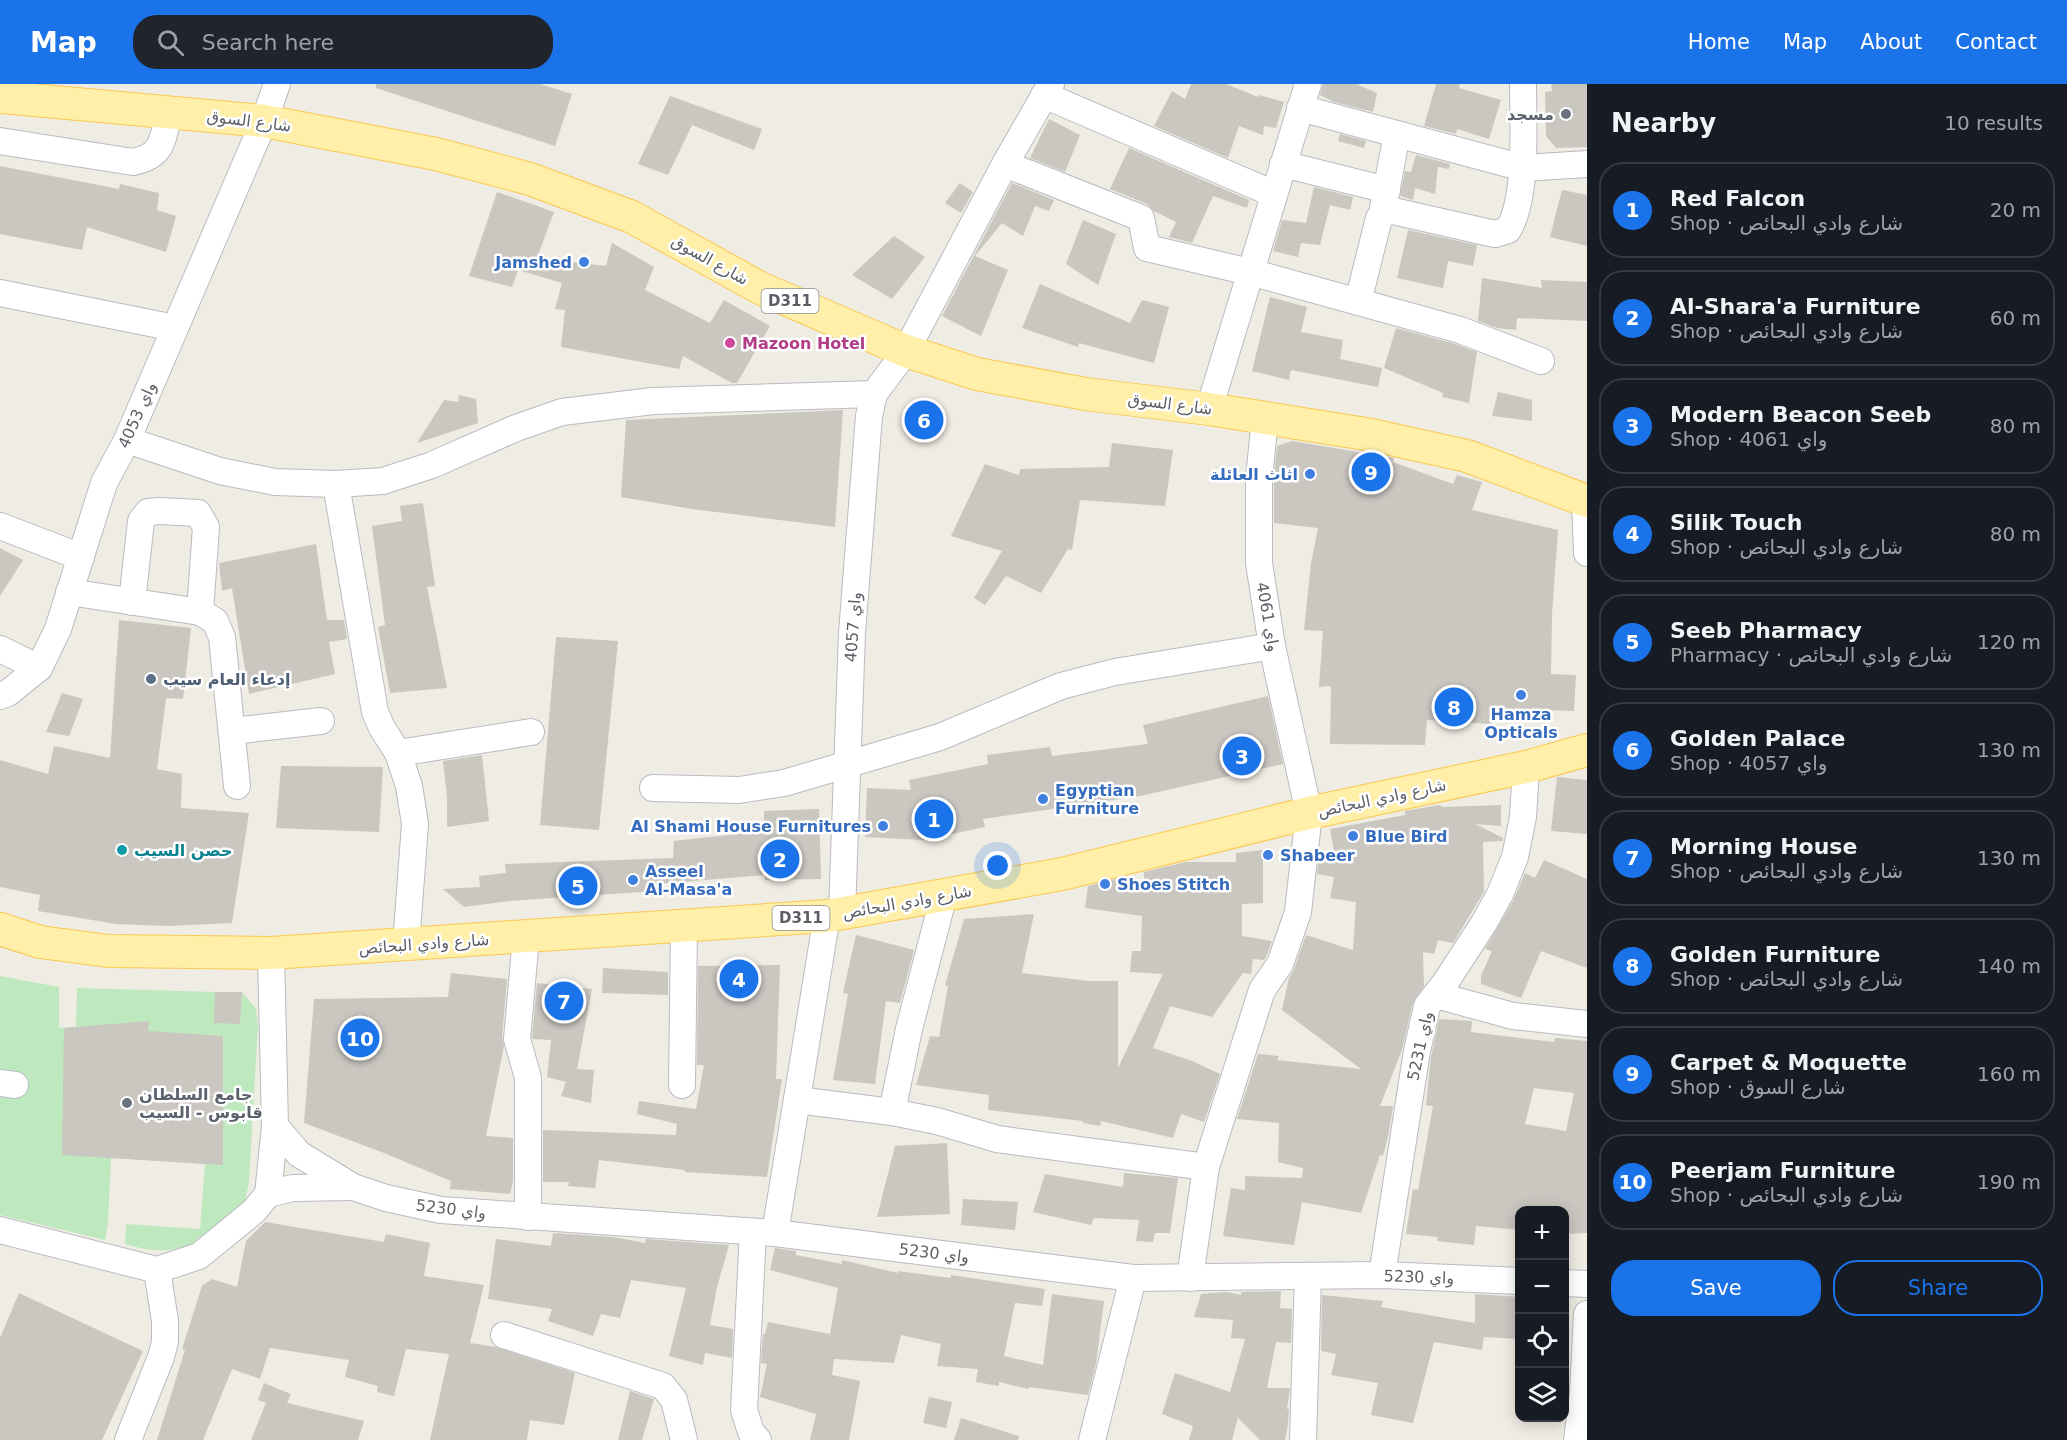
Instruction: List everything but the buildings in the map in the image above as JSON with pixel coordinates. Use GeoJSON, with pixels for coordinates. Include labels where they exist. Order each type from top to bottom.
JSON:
{"type":"FeatureCollection","features":[{"type":"Feature","properties":{"kind":"main road","name":"شارع السوق"},"geometry":{"type":"LineString","coordinates":[[0,97],[264,121],[436,154],[530,179],[632,217],[760,288],[906,351],[977,374],[1086,394],[1209,409],[1372,435],[1467,456],[1586,500]]}},
{"type":"Feature","properties":{"kind":"main road","name":"شارع وادي البحائص"},"geometry":{"type":"LineString","coordinates":[[0,929],[40,942],[109,951],[271,953],[835,915],[1062,874],[1309,813],[1526,767],[1587,750]]}},
{"type":"Feature","properties":{"kind":"street","name":"واي 4053"},"geometry":{"type":"LineString","coordinates":[[3,693],[39,668],[58,629],[104,483],[127,440],[264,121],[277,84]]}},
{"type":"Feature","properties":{"kind":"street"},"geometry":{"type":"LineString","coordinates":[[1209,409],[1308,84]]}},
{"type":"Feature","properties":{"kind":"street"},"geometry":{"type":"LineString","coordinates":[[1283,164],[1385,202],[1393,211],[1495,234],[1508,230],[1513,221],[1523,168],[1523,84]]}},
{"type":"Feature","properties":{"kind":"street"},"geometry":{"type":"LineString","coordinates":[[1048,90],[1274,194]]}},
{"type":"Feature","properties":{"kind":"street","name":"واي 4057"},"geometry":{"type":"LineString","coordinates":[[749,1437],[744,1410],[764,1232],[797,1100],[835,915],[847,765],[852,633],[869,416],[874,394],[906,351],[1005,164],[1048,90]]}},
{"type":"Feature","properties":{"kind":"street"},"geometry":{"type":"LineString","coordinates":[[1300,108],[1523,168],[1587,165]]}},
{"type":"Feature","properties":{"kind":"street"},"geometry":{"type":"LineString","coordinates":[[0,141],[133,162],[149,158],[158,150],[170,112]]}},
{"type":"Feature","properties":{"kind":"street"},"geometry":{"type":"LineString","coordinates":[[1358,302],[1385,202],[1397,134]]}},
{"type":"Feature","properties":{"kind":"street"},"geometry":{"type":"LineString","coordinates":[[1005,164],[1141,218],[1147,248],[1250,272],[1460,330],[1541,361]]}},
{"type":"Feature","properties":{"kind":"street"},"geometry":{"type":"LineString","coordinates":[[0,293],[175,328]]}},
{"type":"Feature","properties":{"kind":"street"},"geometry":{"type":"LineString","coordinates":[[127,440],[220,471],[275,482],[336,484],[383,481],[402,475],[432,465],[516,428],[562,412],[653,401],[874,394]]}},
{"type":"Feature","properties":{"kind":"street","name":"واي 4061"},"geometry":{"type":"LineString","coordinates":[[1190,1278],[1206,1167],[1262,990],[1280,964],[1298,912],[1309,813],[1272,646],[1259,563],[1259,478],[1266,419]]}},
{"type":"Feature","properties":{"kind":"street"},"geometry":{"type":"LineString","coordinates":[[336,484],[375,712],[398,753],[409,786],[415,824],[406,945]]}},
{"type":"Feature","properties":{"kind":"street"},"geometry":{"type":"LineString","coordinates":[[1586,500],[1587,553]]}},
{"type":"Feature","properties":{"kind":"street"},"geometry":{"type":"LineString","coordinates":[[132,602],[141,521],[148,512],[198,513],[206,527],[200,612]]}},
{"type":"Feature","properties":{"kind":"street"},"geometry":{"type":"LineString","coordinates":[[0,526],[81,557]]}},
{"type":"Feature","properties":{"kind":"street"},"geometry":{"type":"LineString","coordinates":[[69,592],[200,612],[215,621],[222,637],[237,786]]}},
{"type":"Feature","properties":{"kind":"street"},"geometry":{"type":"LineString","coordinates":[[653,788],[739,790],[784,783],[940,737],[1061,686],[1115,672],[1272,646]]}},
{"type":"Feature","properties":{"kind":"street"},"geometry":{"type":"LineString","coordinates":[[0,649],[39,668]]}},
{"type":"Feature","properties":{"kind":"street"},"geometry":{"type":"LineString","coordinates":[[232,731],[321,721]]}},
{"type":"Feature","properties":{"kind":"street"},"geometry":{"type":"LineString","coordinates":[[398,753],[531,732]]}},
{"type":"Feature","properties":{"kind":"street","name":"واي 5231"},"geometry":{"type":"LineString","coordinates":[[1382,1275],[1417,1051],[1427,1006],[1484,923],[1500,894],[1515,857],[1524,818],[1526,767]]}},
{"type":"Feature","properties":{"kind":"street"},"geometry":{"type":"LineString","coordinates":[[892,1112],[909,1029],[944,895]]}},
{"type":"Feature","properties":{"kind":"street"},"geometry":{"type":"LineString","coordinates":[[682,1084],[684,926]]}},
{"type":"Feature","properties":{"kind":"street"},"geometry":{"type":"LineString","coordinates":[[526,937],[517,1039],[528,1078],[528,1217]]}},
{"type":"Feature","properties":{"kind":"street"},"geometry":{"type":"LineString","coordinates":[[0,1230],[157,1270],[199,1256],[254,1211],[268,1194],[274,1126],[271,953]]}},
{"type":"Feature","properties":{"kind":"street"},"geometry":{"type":"LineString","coordinates":[[1436,995],[1514,1016],[1587,1024]]}},
{"type":"Feature","properties":{"kind":"street"},"geometry":{"type":"LineString","coordinates":[[797,1100],[892,1112],[937,1121],[998,1139],[1206,1167]]}},
{"type":"Feature","properties":{"kind":"street","name":"واي 5230"},"geometry":{"type":"LineString","coordinates":[[274,1126],[299,1154],[353,1187],[386,1198],[441,1210],[764,1232],[1133,1278],[1382,1275],[1515,1281]]}},
{"type":"Feature","properties":{"kind":"street","name":"واي 5230"},"geometry":{"type":"LineString","coordinates":[[268,1194],[293,1188],[353,1187]]}},
{"type":"Feature","properties":{"kind":"street"},"geometry":{"type":"LineString","coordinates":[[128,1440],[165,1342],[165,1321],[157,1270]]}},
{"type":"Feature","properties":{"kind":"street"},"geometry":{"type":"LineString","coordinates":[[1303,1440],[1308,1276]]}},
{"type":"Feature","properties":{"kind":"street"},"geometry":{"type":"LineString","coordinates":[[1092,1440],[1133,1278]]}},
{"type":"Feature","properties":{"kind":"street"},"geometry":{"type":"LineString","coordinates":[[1569,1283],[1587,1284]]}},
{"type":"Feature","properties":{"kind":"street"},"geometry":{"type":"LineString","coordinates":[[1577,1440],[1583,1393],[1587,1314]]}},
{"type":"Feature","properties":{"kind":"street"},"geometry":{"type":"LineString","coordinates":[[504,1335],[663,1386],[674,1400],[684,1440]]}},
{"type":"Feature","properties":{"kind":"green space","name":"جامع السلطان قابوس - السيب"},"geometry":{"type":"Polygon","coordinates":[[[0,976],[59,987],[59,1028],[76,1027],[77,988],[215,992],[215,1023],[240,1023],[242,992],[256,1009],[258,1025],[249,1181],[242,1209],[230,1225],[210,1239],[188,1247],[150,1250],[125,1244],[126,1224],[200,1229],[205,1164],[111,1158],[108,1224],[105,1240],[0,1215],[0,976]]]}},
{"type":"Feature","properties":{"kind":"place","name":"مسجد"},"geometry":{"type":"Point","coordinates":[1566,114]}},
{"type":"Feature","properties":{"kind":"place","name":"Jamshed"},"geometry":{"type":"Point","coordinates":[584,262]}},
{"type":"Feature","properties":{"kind":"place","name":"Mazoon Hotel"},"geometry":{"type":"Point","coordinates":[730,343]}},
{"type":"Feature","properties":{"kind":"place","name":"Golden Palace"},"geometry":{"type":"Point","coordinates":[924,420]}},
{"type":"Feature","properties":{"kind":"place","name":"Carpet & Moquette"},"geometry":{"type":"Point","coordinates":[1371,472]}},
{"type":"Feature","properties":{"kind":"place","name":"اثاث العائلة"},"geometry":{"type":"Point","coordinates":[1310,474]}},
{"type":"Feature","properties":{"kind":"place","name":"إدعاء العام سيب"},"geometry":{"type":"Point","coordinates":[151,679]}},
{"type":"Feature","properties":{"kind":"place","name":"Hamza Opticals"},"geometry":{"type":"Point","coordinates":[1521,695]}},
{"type":"Feature","properties":{"kind":"place","name":"Golden Furniture"},"geometry":{"type":"Point","coordinates":[1454,707]}},
{"type":"Feature","properties":{"kind":"place","name":"Modern Beacon Seeb"},"geometry":{"type":"Point","coordinates":[1242,756]}},
{"type":"Feature","properties":{"kind":"place","name":"Egyptian Furniture"},"geometry":{"type":"Point","coordinates":[1043,799]}},
{"type":"Feature","properties":{"kind":"place","name":"Red Falcon"},"geometry":{"type":"Point","coordinates":[934,819]}},
{"type":"Feature","properties":{"kind":"place","name":"Al Shami House Furnitures"},"geometry":{"type":"Point","coordinates":[883,826]}},
{"type":"Feature","properties":{"kind":"place","name":"Blue Bird"},"geometry":{"type":"Point","coordinates":[1353,836]}},
{"type":"Feature","properties":{"kind":"place","name":"حصن السيب"},"geometry":{"type":"Point","coordinates":[122,850]}},
{"type":"Feature","properties":{"kind":"place","name":"Shabeer"},"geometry":{"type":"Point","coordinates":[1268,855]}},
{"type":"Feature","properties":{"kind":"place","name":"Al-Shara'a Furniture"},"geometry":{"type":"Point","coordinates":[780,859]}},
{"type":"Feature","properties":{"kind":"place","name":"Asseel Al-Masa'a"},"geometry":{"type":"Point","coordinates":[633,880]}},
{"type":"Feature","properties":{"kind":"place","name":"Shoes Stitch"},"geometry":{"type":"Point","coordinates":[1105,884]}},
{"type":"Feature","properties":{"kind":"place","name":"Seeb Pharmacy"},"geometry":{"type":"Point","coordinates":[578,886]}},
{"type":"Feature","properties":{"kind":"place","name":"Silik Touch"},"geometry":{"type":"Point","coordinates":[739,979]}},
{"type":"Feature","properties":{"kind":"place","name":"Morning House"},"geometry":{"type":"Point","coordinates":[564,1001]}},
{"type":"Feature","properties":{"kind":"place","name":"Peerjam Furniture"},"geometry":{"type":"Point","coordinates":[360,1038]}},
{"type":"Feature","properties":{"kind":"place","name":"جامع السلطان قابوس - السيب"},"geometry":{"type":"Point","coordinates":[127,1103]}}]}
